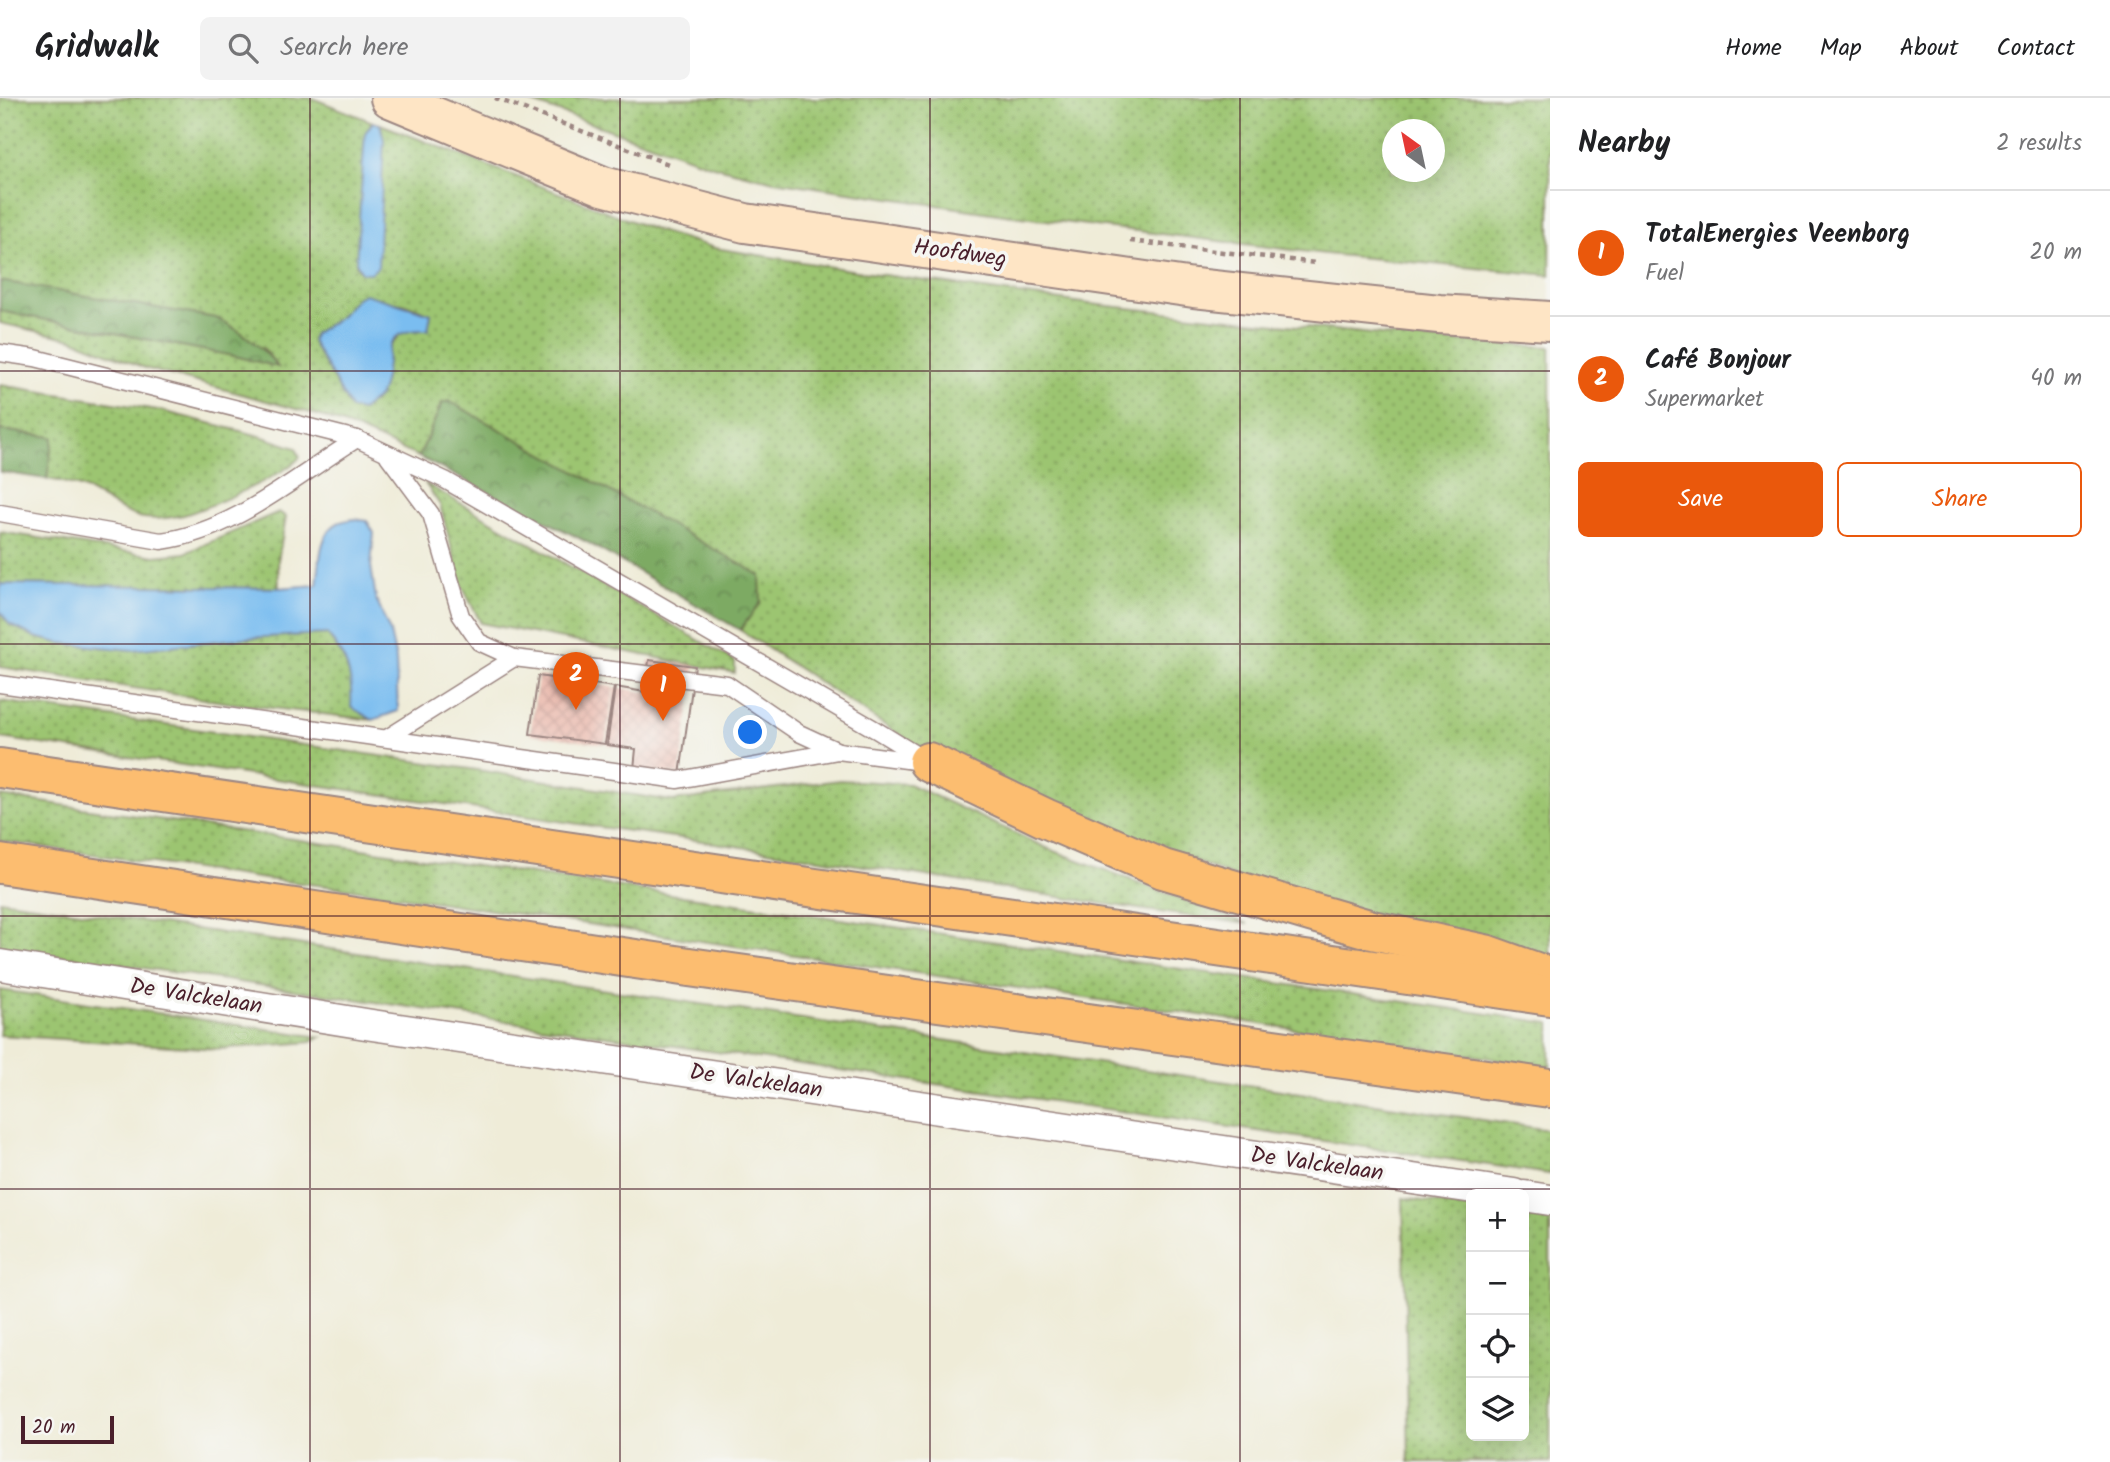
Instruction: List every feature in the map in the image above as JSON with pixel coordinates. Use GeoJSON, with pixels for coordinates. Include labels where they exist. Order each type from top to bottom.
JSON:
{"type":"FeatureCollection","features":[{"type":"Feature","properties":{"kind":"highway"},"geometry":{"type":"LineString","coordinates":[[928,762],[1045,818],[1163,869],[1372,930],[1485,954],[1550,977]]}},
{"type":"Feature","properties":{"kind":"highway"},"geometry":{"type":"LineString","coordinates":[[0,768],[1550,996]]}},
{"type":"Feature","properties":{"kind":"highway"},"geometry":{"type":"LineString","coordinates":[[0,864],[689,967],[1550,1088]]}},
{"type":"Feature","properties":{"kind":"main road","name":"Hoofdweg"},"geometry":{"type":"LineString","coordinates":[[390,98],[603,186],[745,223],[1194,288],[1439,314],[1550,320]]}},
{"type":"Feature","properties":{"kind":"street","name":"De Valckelaan"},"geometry":{"type":"LineString","coordinates":[[0,965],[399,1029],[1480,1189]]}},
{"type":"Feature","properties":{"kind":"street"},"geometry":{"type":"LineString","coordinates":[[1529,1197],[1550,1200]]}},
{"type":"Feature","properties":{"kind":"lane"},"geometry":{"type":"LineString","coordinates":[[0,353],[48,362],[358,439],[445,480],[928,762]]}},
{"type":"Feature","properties":{"kind":"lane"},"geometry":{"type":"LineString","coordinates":[[0,513],[161,541],[184,538],[255,507],[358,439]]}},
{"type":"Feature","properties":{"kind":"lane"},"geometry":{"type":"LineString","coordinates":[[385,452],[431,514],[461,616],[479,642],[514,658],[727,684],[799,733],[838,751]]}},
{"type":"Feature","properties":{"kind":"lane"},"geometry":{"type":"LineString","coordinates":[[387,737],[514,658]]}},
{"type":"Feature","properties":{"kind":"lane"},"geometry":{"type":"LineString","coordinates":[[0,684],[678,779],[838,751],[928,762]]}},
{"type":"Feature","properties":{"kind":"path"},"geometry":{"type":"LineString","coordinates":[[495,98],[681,169]]}},
{"type":"Feature","properties":{"kind":"path"},"geometry":{"type":"LineString","coordinates":[[1118,239],[1326,264]]}},
{"type":"Feature","properties":{"kind":"green space"},"geometry":{"type":"Polygon","coordinates":[[[0,98],[312,98],[373,122],[370,124],[356,266],[362,273],[371,273],[382,131],[380,124],[655,230],[715,248],[1090,304],[1419,339],[1550,347],[1550,956],[1413,934],[1290,899],[964,769],[906,739],[740,630],[761,602],[442,403],[419,457],[318,415],[145,368],[72,339],[0,323],[0,311],[277,366],[264,349],[0,281],[0,98]],[[358,297],[339,318],[314,334],[312,342],[351,409],[362,411],[374,402],[385,377],[388,349],[400,334],[414,329],[431,314],[408,305],[358,297]]]}},
{"type":"Feature","properties":{"kind":"green space"},"geometry":{"type":"Polygon","coordinates":[[[519,98],[1550,98],[1550,275],[1326,254],[1005,215],[774,181],[713,166],[519,98]]]}},
{"type":"Feature","properties":{"kind":"green space"},"geometry":{"type":"Polygon","coordinates":[[[0,281],[216,318],[250,339],[278,367],[239,357],[0,311],[0,281]]]}},
{"type":"Feature","properties":{"kind":"green space"},"geometry":{"type":"Polygon","coordinates":[[[0,385],[158,410],[260,436],[296,448],[300,457],[279,473],[195,511],[166,518],[142,518],[83,488],[47,479],[52,437],[0,430],[0,385]]]}},
{"type":"Feature","properties":{"kind":"green space"},"geometry":{"type":"Polygon","coordinates":[[[449,401],[760,575],[761,602],[740,630],[585,541],[419,457],[442,403],[449,401]]]}},
{"type":"Feature","properties":{"kind":"green space"},"geometry":{"type":"Polygon","coordinates":[[[0,430],[53,437],[47,479],[0,472],[0,430]]]}},
{"type":"Feature","properties":{"kind":"green space"},"geometry":{"type":"Polygon","coordinates":[[[425,483],[735,661],[735,673],[481,623],[462,586],[440,505],[425,483]]]}},
{"type":"Feature","properties":{"kind":"green space"},"geometry":{"type":"Polygon","coordinates":[[[279,512],[286,517],[278,560],[279,588],[0,584],[0,532],[155,556],[185,553],[279,512]]]}},
{"type":"Feature","properties":{"kind":"green space"},"geometry":{"type":"Polygon","coordinates":[[[0,611],[9,624],[35,637],[59,643],[132,650],[244,638],[327,634],[347,668],[352,707],[373,720],[230,703],[0,667],[0,611]]]}},
{"type":"Feature","properties":{"kind":"green space"},"geometry":{"type":"Polygon","coordinates":[[[0,701],[672,801],[840,780],[909,784],[1049,849],[1248,924],[0,738],[0,701]]]}},
{"type":"Feature","properties":{"kind":"green space"},"geometry":{"type":"Polygon","coordinates":[[[0,796],[1550,1023],[1550,1067],[344,888],[0,841],[0,796]]]}},
{"type":"Feature","properties":{"kind":"green space"},"geometry":{"type":"Polygon","coordinates":[[[0,900],[1550,1130],[1550,1174],[0,947],[0,900]]]}},
{"type":"Feature","properties":{"kind":"green space"},"geometry":{"type":"Polygon","coordinates":[[[0,990],[321,1037],[311,1042],[218,1049],[0,1035],[0,990]]]}},
{"type":"Feature","properties":{"kind":"green space"},"geometry":{"type":"Polygon","coordinates":[[[1403,1198],[1466,1207],[1466,1441],[1529,1441],[1529,1217],[1550,1220],[1550,1462],[1409,1462],[1403,1198]]]}},
{"type":"Feature","properties":{"kind":"water"},"geometry":{"type":"Polygon","coordinates":[[[373,122],[380,124],[384,140],[378,267],[371,273],[362,273],[356,262],[365,133],[373,122]]]}},
{"type":"Feature","properties":{"kind":"water"},"geometry":{"type":"Polygon","coordinates":[[[365,294],[431,314],[428,330],[400,334],[393,341],[381,392],[362,411],[351,409],[312,341],[314,334],[339,318],[358,297],[365,294]]]}},
{"type":"Feature","properties":{"kind":"water"},"geometry":{"type":"Polygon","coordinates":[[[354,519],[367,521],[374,533],[371,566],[376,599],[390,632],[396,660],[398,711],[373,720],[351,707],[350,676],[344,659],[327,634],[244,638],[132,650],[59,643],[35,637],[9,624],[0,611],[0,584],[279,588],[317,585],[321,551],[327,534],[338,523],[354,519]]]}},
{"type":"Feature","properties":{"kind":"building"},"geometry":{"type":"Polygon","coordinates":[[[649,660],[695,666],[680,775],[634,769],[636,749],[607,745],[615,687],[645,692],[649,660]]]}},
{"type":"Feature","properties":{"kind":"building"},"geometry":{"type":"Polygon","coordinates":[[[538,676],[614,687],[605,744],[530,734],[538,676]]]}},
{"type":"Feature","properties":{"kind":"place","name":"Café Bonjour"},"geometry":{"type":"Point","coordinates":[576,710]}},
{"type":"Feature","properties":{"kind":"place","name":"TotalEnergies Veenborg"},"geometry":{"type":"Point","coordinates":[663,721]}}]}
